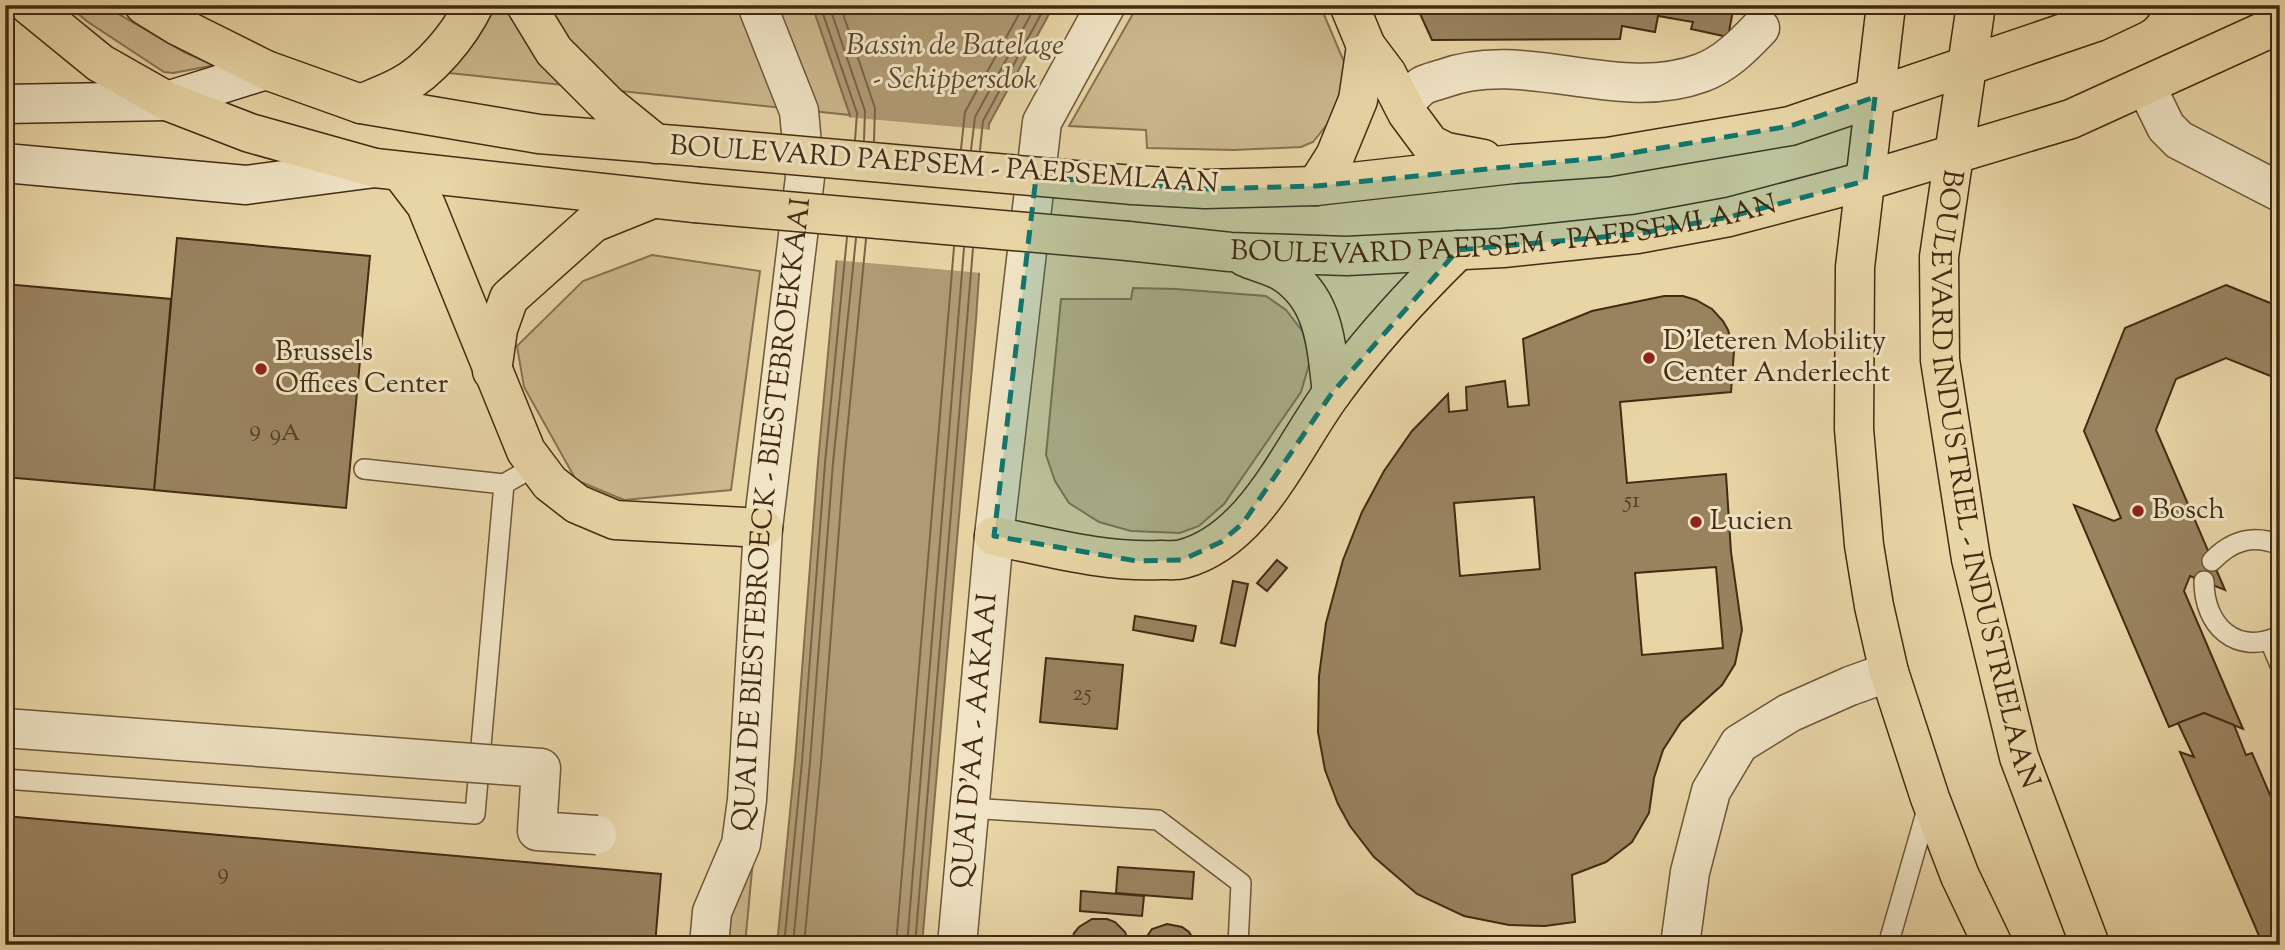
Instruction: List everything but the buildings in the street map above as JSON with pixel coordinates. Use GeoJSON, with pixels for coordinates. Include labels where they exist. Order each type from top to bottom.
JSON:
{"type":"FeatureCollection","features":[{"type":"Feature","properties":{"kind":"main road","name":"BOULEVARD PAEPSEM - PAEPSEMLAAN"},"geometry":{"type":"LineString","coordinates":[[29,5],[100,63],[167,101],[250,133],[387,169],[695,203],[1230,251],[1347,256],[1458,250],[1637,234],[1729,217],[1865,181],[2071,119],[2280,24]]}},
{"type":"Feature","properties":{"kind":"main road","name":"BOULEVARD PAEPSEM - PAEPSEMLAAN"},"geometry":{"type":"LineString","coordinates":[[144,5],[178,26],[266,70],[361,104],[539,134],[1205,189],[1316,186],[1513,164],[1608,157],[1790,126],[2096,22],[2132,5]]}},
{"type":"Feature","properties":{"kind":"main road"},"geometry":{"type":"LineString","coordinates":[[361,104],[404,85],[438,56],[466,22],[474,5]]}},
{"type":"Feature","properties":{"kind":"main road"},"geometry":{"type":"LineString","coordinates":[[526,5],[554,51],[608,106],[656,144]]}},
{"type":"Feature","properties":{"kind":"main road"},"geometry":{"type":"LineString","coordinates":[[1349,5],[1366,46],[1387,74],[1403,105],[1430,145],[1446,152],[1513,164]]}},
{"type":"Feature","properties":{"kind":"main road"},"geometry":{"type":"LineString","coordinates":[[1886,5],[1855,267],[1854,429],[1864,545],[1889,672],[1930,798],[1960,876],[1993,945]]}},
{"type":"Feature","properties":{"kind":"main road","name":"BOULEVARD INDUSTRIEL - INDUSTRIELAAN"},"geometry":{"type":"LineString","coordinates":[[1976,5],[1939,257],[1940,360],[1971,559],[2019,757],[2090,945]]}},
{"type":"Feature","properties":{"kind":"main road"},"geometry":{"type":"LineString","coordinates":[[1316,186],[1335,156],[1357,100],[1366,46]]}},
{"type":"Feature","properties":{"kind":"main road"},"geometry":{"type":"LineString","coordinates":[[387,169],[426,205],[526,451],[550,483],[576,504],[615,520],[763,528]]}},
{"type":"Feature","properties":{"kind":"main road"},"geometry":{"type":"LineString","coordinates":[[492,371],[498,329],[509,298],[593,223],[653,199]]}},
{"type":"Feature","properties":{"kind":"main road"},"geometry":{"type":"LineString","coordinates":[[994,536],[1090,555],[1137,561],[1182,559],[1221,542],[1243,523],[1275,480],[1332,393],[1410,298],[1458,250]]}},
{"type":"Feature","properties":{"kind":"main road"},"geometry":{"type":"LineString","coordinates":[[1230,251],[1281,271],[1310,297],[1324,334],[1332,393]]}},
{"type":"Feature","properties":{"kind":"street","name":"QUAI DE BIESTEBROECK - BIESTEBROEKKAAI"},"geometry":{"type":"LineString","coordinates":[[709,945],[712,912],[741,844],[747,800],[763,528],[805,177],[799,111],[757,5]]}},
{"type":"Feature","properties":{"kind":"street","name":"QUAI D'AA - AAKAAI"},"geometry":{"type":"LineString","coordinates":[[957,945],[994,536],[1042,122],[1106,5]]}},
{"type":"Feature","properties":{"kind":"street"},"geometry":{"type":"LineString","coordinates":[[1403,105],[1422,86],[1455,74],[1501,69],[1644,82],[1683,78],[1702,73],[1742,48],[1762,17]]}},
{"type":"Feature","properties":{"kind":"street"},"geometry":{"type":"LineString","coordinates":[[5,104],[167,101],[266,70]]}},
{"type":"Feature","properties":{"kind":"street"},"geometry":{"type":"LineString","coordinates":[[2146,86],[2166,127],[2179,140],[2280,192]]}},
{"type":"Feature","properties":{"kind":"street"},"geometry":{"type":"LineString","coordinates":[[5,163],[246,185],[387,169]]}},
{"type":"Feature","properties":{"kind":"street"},"geometry":{"type":"LineString","coordinates":[[1680,945],[1690,872],[1711,791],[1739,744],[1789,713],[1889,672]]}},
{"type":"Feature","properties":{"kind":"street"},"geometry":{"type":"LineString","coordinates":[[5,728],[541,768],[537,831],[597,835]]}},
{"type":"Feature","properties":{"kind":"lane"},"geometry":{"type":"LineString","coordinates":[[364,469],[504,484],[537,465]]}},
{"type":"Feature","properties":{"kind":"lane"},"geometry":{"type":"LineString","coordinates":[[5,779],[475,814],[504,484]]}},
{"type":"Feature","properties":{"kind":"lane"},"geometry":{"type":"LineString","coordinates":[[2212,561],[2223,550],[2237,542],[2267,540],[2280,545]]}},
{"type":"Feature","properties":{"kind":"lane"},"geometry":{"type":"LineString","coordinates":[[2204,582],[2207,611],[2215,624],[2240,640],[2255,643],[2275,638],[2280,664]]}},
{"type":"Feature","properties":{"kind":"lane"},"geometry":{"type":"LineString","coordinates":[[1888,945],[1930,798]]}},
{"type":"Feature","properties":{"kind":"lane"},"geometry":{"type":"LineString","coordinates":[[969,808],[1158,820],[1241,883],[1238,945]]}},
{"type":"Feature","properties":{"kind":"highlighted area"},"geometry":{"type":"Polygon","coordinates":[[[1875,97],[1865,181],[1729,217],[1637,234],[1458,250],[1332,393],[1243,523],[1221,542],[1182,560],[1137,561],[994,536],[1036,177],[1205,189],[1316,186],[1608,157],[1790,126],[1875,97]]]}},
{"type":"Feature","properties":{"kind":"shaded area"},"geometry":{"type":"Polygon","coordinates":[[[67,5],[103,5],[211,66],[173,73],[164,72],[67,5]]]}},
{"type":"Feature","properties":{"kind":"shaded area"},"geometry":{"type":"Polygon","coordinates":[[[481,5],[812,5],[850,115],[449,73],[427,61],[481,5]]]}},
{"type":"Feature","properties":{"kind":"shaded area"},"geometry":{"type":"Polygon","coordinates":[[[1138,5],[1320,5],[1347,69],[1346,84],[1329,122],[1313,142],[1301,147],[1234,150],[1147,148],[1146,130],[1069,126],[1138,5]]]}},
{"type":"Feature","properties":{"kind":"shaded area"},"geometry":{"type":"Polygon","coordinates":[[[652,255],[760,271],[731,490],[624,500],[576,480],[524,387],[517,346],[583,281],[652,255]]]}},
{"type":"Feature","properties":{"kind":"shaded area"},"geometry":{"type":"Polygon","coordinates":[[[1133,288],[1266,296],[1286,310],[1303,332],[1310,361],[1301,392],[1224,504],[1199,526],[1180,533],[1131,531],[1099,522],[1069,503],[1055,481],[1046,455],[1061,299],[1131,299],[1133,288]]]}},
{"type":"Feature","properties":{"kind":"shaded area"},"geometry":{"type":"Polygon","coordinates":[[[754,849],[745,945],[724,945],[730,903],[754,849]]]}},
{"type":"Feature","properties":{"kind":"water","name":"Bassin de Batelage - Schippersdok"},"geometry":{"type":"Polygon","coordinates":[[[812,5],[1054,5],[989,124],[976,320],[922,945],[777,945],[850,115],[812,5]]]}},
{"type":"Feature","properties":{"kind":"pier"},"geometry":{"type":"Polygon","coordinates":[[[846,117],[992,130],[982,273],[834,260],[846,117]]]}},
{"type":"Feature","properties":{"kind":"place","name":"D'Ieteren Mobility Center Anderlecht"},"geometry":{"type":"Point","coordinates":[1649,358]}},
{"type":"Feature","properties":{"kind":"place","name":"Brussels Offices Center"},"geometry":{"type":"Point","coordinates":[261,369]}},
{"type":"Feature","properties":{"kind":"place","name":"Bosch"},"geometry":{"type":"Point","coordinates":[2138,511]}},
{"type":"Feature","properties":{"kind":"place","name":"Lucien"},"geometry":{"type":"Point","coordinates":[1696,522]}}]}
